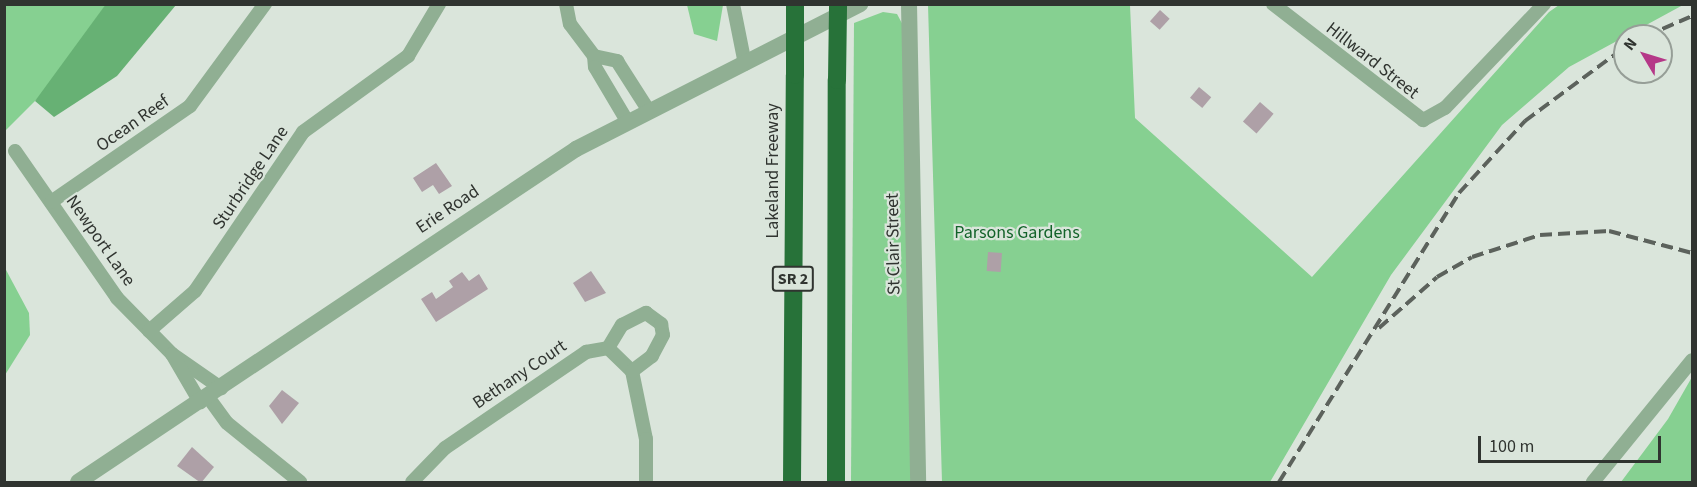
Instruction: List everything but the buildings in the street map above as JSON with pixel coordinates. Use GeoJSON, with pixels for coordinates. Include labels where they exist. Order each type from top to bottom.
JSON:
{"type":"FeatureCollection","features":[{"type":"Feature","properties":{"kind":"highway","name":"Lakeland Freeway"},"geometry":{"type":"LineString","coordinates":[[792,483],[795,4]]}},
{"type":"Feature","properties":{"kind":"highway","name":"SR 2"},"geometry":{"type":"LineString","coordinates":[[836,483],[838,4]]}},
{"type":"Feature","properties":{"kind":"street","name":"Ocean Reef"},"geometry":{"type":"LineString","coordinates":[[51,202],[190,106],[265,4]]}},
{"type":"Feature","properties":{"kind":"street","name":"Sturbridge Lane"},"geometry":{"type":"LineString","coordinates":[[149,331],[195,291],[303,132],[408,56],[439,4]]}},
{"type":"Feature","properties":{"kind":"street"},"geometry":{"type":"LineString","coordinates":[[566,4],[570,24],[594,56],[595,67],[627,121]]}},
{"type":"Feature","properties":{"kind":"street"},"geometry":{"type":"LineString","coordinates":[[733,4],[746,64]]}},
{"type":"Feature","properties":{"kind":"street","name":"Erie Road"},"geometry":{"type":"LineString","coordinates":[[78,483],[528,180],[627,121],[746,64],[860,4]]}},
{"type":"Feature","properties":{"kind":"street","name":"St Clair Street"},"geometry":{"type":"LineString","coordinates":[[909,4],[918,483]]}},
{"type":"Feature","properties":{"kind":"street","name":"Hillward Street"},"geometry":{"type":"LineString","coordinates":[[1273,4],[1423,120],[1445,108],[1544,4]]}},
{"type":"Feature","properties":{"kind":"street"},"geometry":{"type":"LineString","coordinates":[[594,56],[616,61],[649,111]]}},
{"type":"Feature","properties":{"kind":"street","name":"Newport Lane"},"geometry":{"type":"LineString","coordinates":[[15,151],[99,277],[210,396]]}},
{"type":"Feature","properties":{"kind":"street"},"geometry":{"type":"LineString","coordinates":[[632,371],[660,344],[661,324],[653,316],[633,317],[608,348],[632,371],[646,439],[646,483]]}},
{"type":"Feature","properties":{"kind":"street","name":"Bethany Court"},"geometry":{"type":"LineString","coordinates":[[412,483],[445,448],[586,352],[608,348]]}},
{"type":"Feature","properties":{"kind":"street"},"geometry":{"type":"LineString","coordinates":[[171,354],[210,396],[227,423],[300,483]]}},
{"type":"Feature","properties":{"kind":"street"},"geometry":{"type":"LineString","coordinates":[[1593,483],[1692,360]]}},
{"type":"Feature","properties":{"kind":"green space"},"geometry":{"type":"Polygon","coordinates":[[[5,5],[106,5],[43,93],[5,131],[5,5]]]}},
{"type":"Feature","properties":{"kind":"green space"},"geometry":{"type":"Polygon","coordinates":[[[687,5],[723,5],[717,41],[694,34],[687,5]]]}},
{"type":"Feature","properties":{"kind":"green space","name":"Parsons Gardens"},"geometry":{"type":"Polygon","coordinates":[[[928,5],[1130,5],[1135,118],[1312,277],[1549,12],[1559,5],[1683,5],[1648,24],[1613,24],[1613,43],[1569,67],[1502,125],[1391,275],[1270,482],[942,482],[928,5]]]}},
{"type":"Feature","properties":{"kind":"green space"},"geometry":{"type":"Polygon","coordinates":[[[883,12],[897,14],[905,29],[911,482],[851,482],[854,23],[883,12]]]}},
{"type":"Feature","properties":{"kind":"green space"},"geometry":{"type":"Polygon","coordinates":[[[5,268],[29,313],[30,335],[5,375],[5,268]]]}},
{"type":"Feature","properties":{"kind":"green space"},"geometry":{"type":"Polygon","coordinates":[[[1692,377],[1692,482],[1621,482],[1668,419],[1692,377]]]}},
{"type":"Feature","properties":{"kind":"shaded area"},"geometry":{"type":"Polygon","coordinates":[[[106,4],[176,5],[117,76],[54,117],[35,101],[106,4]]]}},
{"type":"Feature","properties":{"kind":"railway"},"geometry":{"type":"LineString","coordinates":[[1673,24],[1692,16]]}},
{"type":"Feature","properties":{"kind":"railway"},"geometry":{"type":"LineString","coordinates":[[1279,482],[1459,193],[1525,121],[1613,56]]}},
{"type":"Feature","properties":{"kind":"railway"},"geometry":{"type":"LineString","coordinates":[[1379,328],[1437,277],[1472,257],[1540,235],[1609,231],[1692,253]]}}]}
